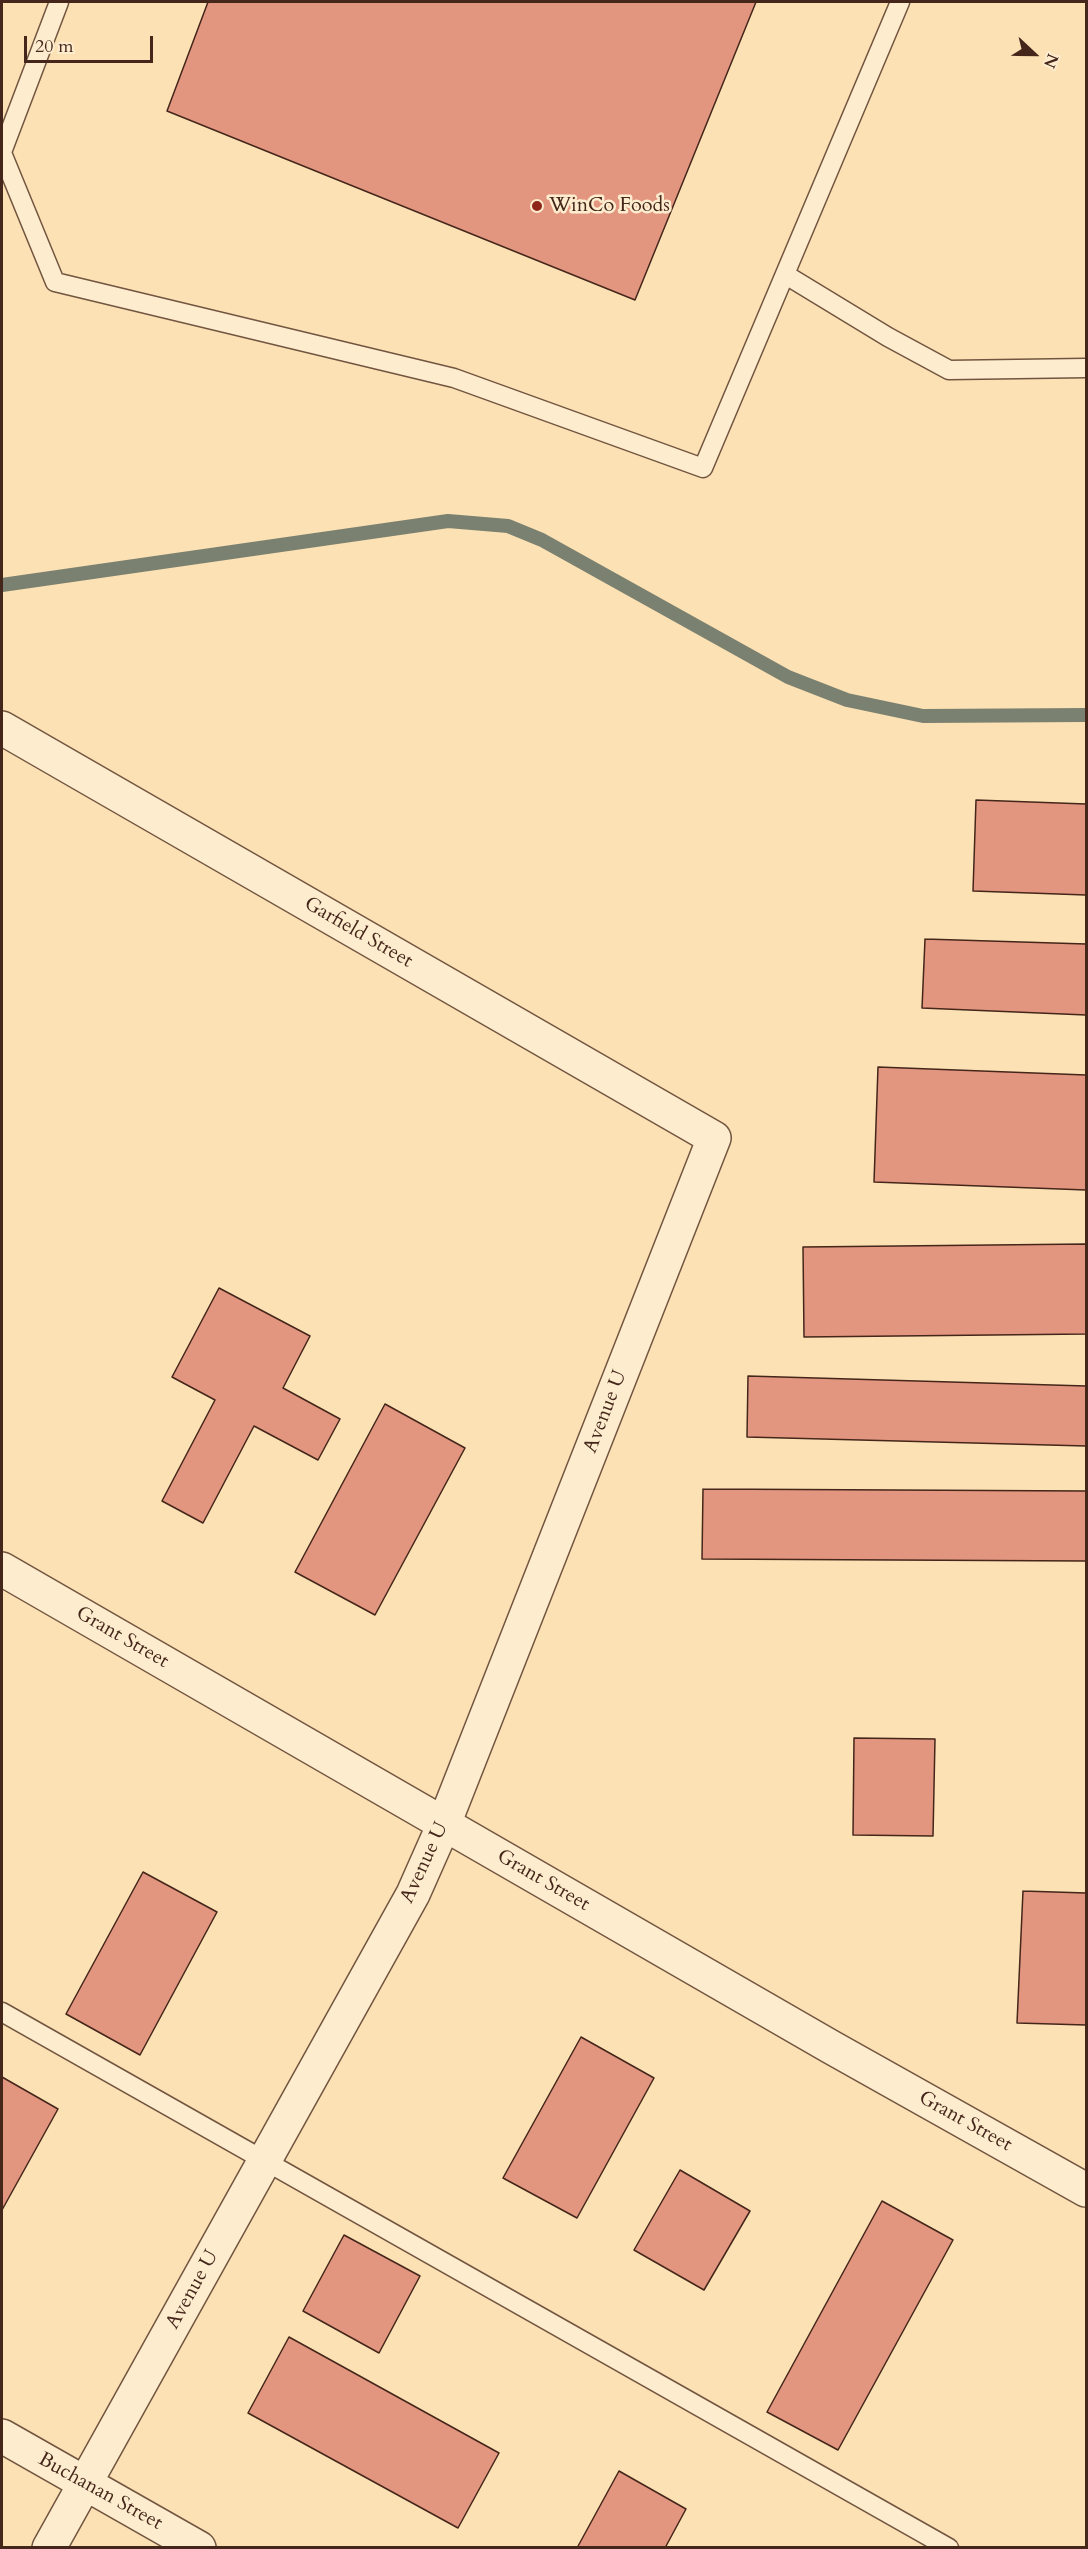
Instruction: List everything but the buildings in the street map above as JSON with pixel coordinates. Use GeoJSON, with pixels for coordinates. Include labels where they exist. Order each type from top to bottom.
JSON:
{"type":"FeatureCollection","features":[{"type":"Feature","properties":{"kind":"street","name":"Garfield Street"},"geometry":{"type":"LineString","coordinates":[[2,728],[714,1138]]}},
{"type":"Feature","properties":{"kind":"street","name":"Avenue U"},"geometry":{"type":"LineString","coordinates":[[49,2547],[413,1894],[444,1824],[714,1138]]}},
{"type":"Feature","properties":{"kind":"street","name":"Grant Street"},"geometry":{"type":"LineString","coordinates":[[2,1569],[831,2047],[1086,2190]]}},
{"type":"Feature","properties":{"kind":"street","name":"Buchanan Street"},"geometry":{"type":"LineString","coordinates":[[2,2436],[199,2547]]}},
{"type":"Feature","properties":{"kind":"lane"},"geometry":{"type":"LineString","coordinates":[[59,2],[2,152],[56,282],[454,378],[704,468],[900,2]]}},
{"type":"Feature","properties":{"kind":"lane"},"geometry":{"type":"LineString","coordinates":[[786,275],[888,337],[949,370],[1086,368]]}},
{"type":"Feature","properties":{"kind":"lane"},"geometry":{"type":"LineString","coordinates":[[2,2012],[950,2547]]}},
{"type":"Feature","properties":{"kind":"waterway"},"geometry":{"type":"LineString","coordinates":[[2,585],[448,521],[508,526],[542,540],[788,677],[847,700],[923,716],[1086,715]]}},
{"type":"Feature","properties":{"kind":"place","name":"WinCo Foods"},"geometry":{"type":"Point","coordinates":[537,206]}}]}
